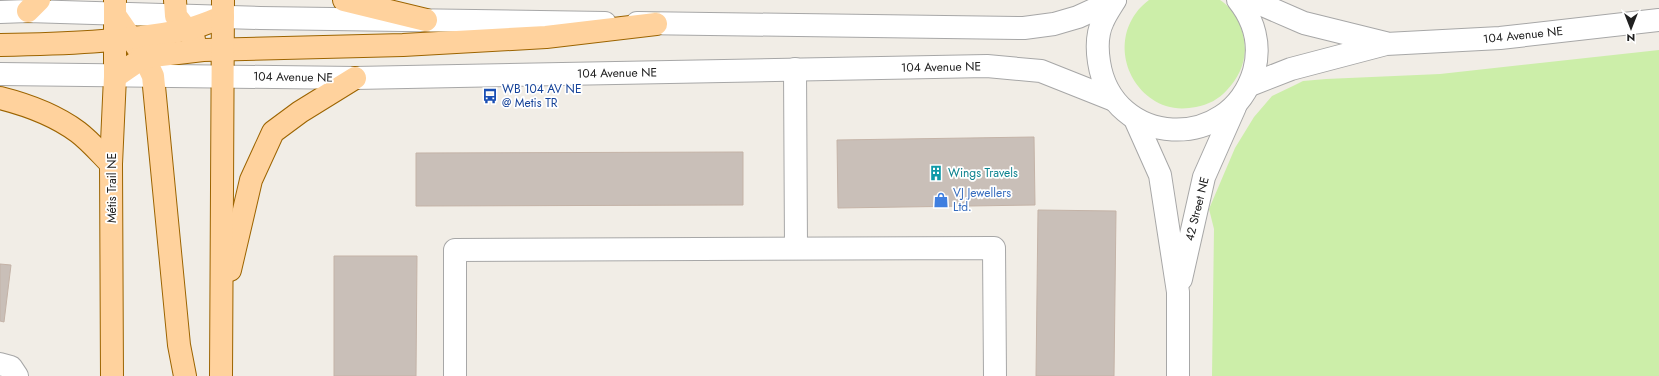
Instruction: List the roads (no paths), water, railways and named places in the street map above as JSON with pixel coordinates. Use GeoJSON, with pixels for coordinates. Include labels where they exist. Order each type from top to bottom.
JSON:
{"type":"FeatureCollection","features":[{"type":"Feature","properties":{"kind":"main road"},"geometry":{"type":"LineString","coordinates":[[344,0],[426,20]]}},
{"type":"Feature","properties":{"kind":"main road","name":"Métis Trail NE"},"geometry":{"type":"LineString","coordinates":[[112,376],[112,164],[115,77],[123,39],[115,7]]}},
{"type":"Feature","properties":{"kind":"main road"},"geometry":{"type":"LineString","coordinates":[[0,45],[82,43],[123,39],[179,15],[223,8],[213,50]]}},
{"type":"Feature","properties":{"kind":"main road"},"geometry":{"type":"LineString","coordinates":[[179,15],[213,50],[223,76],[221,376]]}},
{"type":"Feature","properties":{"kind":"main road"},"geometry":{"type":"LineString","coordinates":[[115,77],[213,50],[403,45],[546,37],[656,24]]}},
{"type":"Feature","properties":{"kind":"main road"},"geometry":{"type":"LineString","coordinates":[[123,39],[148,67],[180,345],[185,376]]}},
{"type":"Feature","properties":{"kind":"main road"},"geometry":{"type":"LineString","coordinates":[[222,298],[236,249],[251,180],[273,132],[300,112],[355,78]]}},
{"type":"Feature","properties":{"kind":"main road"},"geometry":{"type":"LineString","coordinates":[[0,98],[21,103],[50,115],[79,133],[112,164]]}},
{"type":"Feature","properties":{"kind":"street"},"geometry":{"type":"LineString","coordinates":[[223,8],[426,20],[1024,28],[1054,24],[1078,17],[1115,0]]}},
{"type":"Feature","properties":{"kind":"street"},"geometry":{"type":"LineString","coordinates":[[1115,0],[1102,21],[1097,48],[1101,76],[1114,100],[1135,119],[1160,129],[1188,130],[1214,122],[1235,106],[1250,85],[1257,61],[1256,36],[1248,12],[1238,0]]}},
{"type":"Feature","properties":{"kind":"street","name":"104 Avenue NE"},"geometry":{"type":"LineString","coordinates":[[1251,0],[1304,23],[1386,44]]}},
{"type":"Feature","properties":{"kind":"street"},"geometry":{"type":"LineString","coordinates":[[0,12],[34,6],[115,7],[179,15]]}},
{"type":"Feature","properties":{"kind":"street","name":"104 Avenue NE"},"geometry":{"type":"LineString","coordinates":[[1250,85],[1291,69],[1386,44],[1500,38],[1659,20]]}},
{"type":"Feature","properties":{"kind":"street","name":"104 Avenue NE"},"geometry":{"type":"LineString","coordinates":[[148,67],[223,76],[355,78],[995,67],[1041,71],[1114,100]]}},
{"type":"Feature","properties":{"kind":"street"},"geometry":{"type":"LineString","coordinates":[[795,70],[796,248]]}},
{"type":"Feature","properties":{"kind":"street"},"geometry":{"type":"LineString","coordinates":[[0,74],[115,77]]}},
{"type":"Feature","properties":{"kind":"street","name":"42 Street NE"},"geometry":{"type":"LineString","coordinates":[[1178,292],[1204,177],[1235,106]]}},
{"type":"Feature","properties":{"kind":"street","name":"42 Street NE"},"geometry":{"type":"LineString","coordinates":[[1135,119],[1160,175],[1178,292],[1178,376]]}},
{"type":"Feature","properties":{"kind":"street"},"geometry":{"type":"LineString","coordinates":[[455,376],[454,250],[796,248],[994,248],[995,376]]}},
{"type":"Feature","properties":{"kind":"street"},"geometry":{"type":"LineString","coordinates":[[0,364],[11,367],[17,376]]}},
{"type":"Feature","properties":{"kind":"place","name":"WB 104 AV NE @ Metis TR"},"geometry":{"type":"Point","coordinates":[490,96]}},
{"type":"Feature","properties":{"kind":"place","name":"Wings Travels"},"geometry":{"type":"Point","coordinates":[936,173]}},
{"type":"Feature","properties":{"kind":"place","name":"VJ Jewellers Ltd."},"geometry":{"type":"Point","coordinates":[941,200]}}]}
